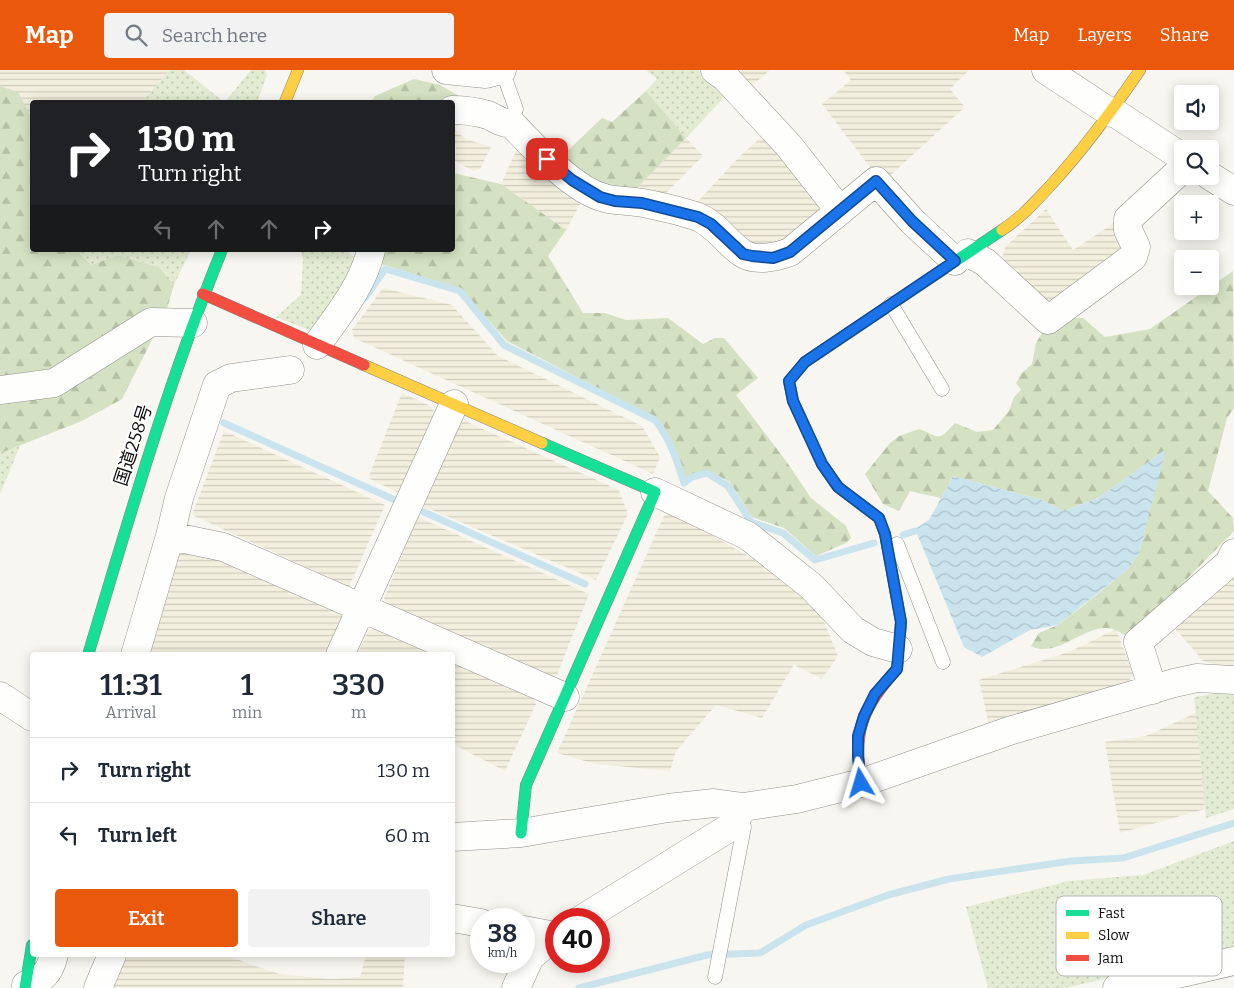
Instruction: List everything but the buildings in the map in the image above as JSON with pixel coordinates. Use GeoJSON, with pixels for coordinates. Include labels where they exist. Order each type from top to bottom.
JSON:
{"type":"FeatureCollection","features":[{"type":"Feature","properties":{"kind":"main road"},"geometry":{"type":"LineString","coordinates":[[286,100],[298,70]]}},
{"type":"Feature","properties":{"kind":"main road"},"geometry":{"type":"LineString","coordinates":[[861,783],[858,736],[864,716],[875,694],[897,669],[901,622],[885,534],[879,518],[838,487],[822,464],[793,401],[789,381],[805,362],[1020,218],[1069,165],[1112,112],[1140,70]]}},
{"type":"Feature","properties":{"kind":"main road","name":"国道258号"},"geometry":{"type":"LineString","coordinates":[[89,652],[149,450],[203,294],[221,252]]}},
{"type":"Feature","properties":{"kind":"main road"},"geometry":{"type":"LineString","coordinates":[[203,294],[656,492],[526,785],[521,833]]}},
{"type":"Feature","properties":{"kind":"main road"},"geometry":{"type":"LineString","coordinates":[[26,986],[30,957]]}},
{"type":"Feature","properties":{"kind":"street"},"geometry":{"type":"LineString","coordinates":[[446,70],[486,74],[502,70]]}},
{"type":"Feature","properties":{"kind":"street"},"geometry":{"type":"LineString","coordinates":[[715,70],[725,77],[789,146],[840,212]]}},
{"type":"Feature","properties":{"kind":"street"},"geometry":{"type":"LineString","coordinates":[[1046,70],[1174,153]]}},
{"type":"Feature","properties":{"kind":"street"},"geometry":{"type":"LineString","coordinates":[[455,110],[487,115],[507,124],[511,123],[535,148],[585,190],[615,201],[642,203],[698,217],[711,224],[743,254],[752,256],[773,258],[790,252],[876,181],[912,221],[961,257],[985,262],[1048,320],[1133,257],[1136,247],[1128,230],[1128,219],[1174,176]]}},
{"type":"Feature","properties":{"kind":"street"},"geometry":{"type":"LineString","coordinates":[[1219,182],[1234,191]]}},
{"type":"Feature","properties":{"kind":"street"},"geometry":{"type":"LineString","coordinates":[[317,345],[350,300],[370,252]]}},
{"type":"Feature","properties":{"kind":"street"},"geometry":{"type":"LineString","coordinates":[[0,390],[54,383],[151,322],[193,323]]}},
{"type":"Feature","properties":{"kind":"street"},"geometry":{"type":"LineString","coordinates":[[136,652],[170,536],[179,498],[217,385],[231,378],[290,370]]}},
{"type":"Feature","properties":{"kind":"street"},"geometry":{"type":"LineString","coordinates":[[341,652],[454,404]]}},
{"type":"Feature","properties":{"kind":"street"},"geometry":{"type":"LineString","coordinates":[[656,492],[748,536],[811,586],[853,630],[873,642],[898,649]]}},
{"type":"Feature","properties":{"kind":"street"},"geometry":{"type":"LineString","coordinates":[[170,536],[223,547],[565,697]]}},
{"type":"Feature","properties":{"kind":"street"},"geometry":{"type":"LineString","coordinates":[[1153,690],[1138,642],[1228,562],[1234,553]]}},
{"type":"Feature","properties":{"kind":"street"},"geometry":{"type":"LineString","coordinates":[[455,837],[521,833],[668,808],[714,803],[740,812],[861,783],[1009,732],[1197,678],[1234,680]]}},
{"type":"Feature","properties":{"kind":"street"},"geometry":{"type":"LineString","coordinates":[[0,696],[30,716]]}},
{"type":"Feature","properties":{"kind":"street"},"geometry":{"type":"LineString","coordinates":[[600,908],[732,826],[740,812]]}},
{"type":"Feature","properties":{"kind":"street"},"geometry":{"type":"LineString","coordinates":[[455,919],[470,921]]}},
{"type":"Feature","properties":{"kind":"street"},"geometry":{"type":"LineString","coordinates":[[516,987],[530,957],[545,944]]}},
{"type":"Feature","properties":{"kind":"street"},"geometry":{"type":"LineString","coordinates":[[26,986],[42,978],[52,965],[54,957]]}},
{"type":"Feature","properties":{"kind":"street"},"geometry":{"type":"LineString","coordinates":[[98,988],[111,957]]}},
{"type":"Feature","properties":{"kind":"street"},"geometry":{"type":"LineString","coordinates":[[1117,988],[1169,976]]}},
{"type":"Feature","properties":{"kind":"lane"},"geometry":{"type":"LineString","coordinates":[[502,70],[516,109],[511,123]]}},
{"type":"Feature","properties":{"kind":"lane"},"geometry":{"type":"LineString","coordinates":[[891,304],[942,389]]}},
{"type":"Feature","properties":{"kind":"lane"},"geometry":{"type":"LineString","coordinates":[[885,534],[898,544],[943,662]]}},
{"type":"Feature","properties":{"kind":"lane"},"geometry":{"type":"LineString","coordinates":[[716,973],[744,827],[740,812]]}},
{"type":"Feature","properties":{"kind":"shaded area"},"geometry":{"type":"Polygon","coordinates":[[[0,70],[170,70],[144,100],[30,100],[30,114],[18,93],[0,86],[0,70]]]}},
{"type":"Feature","properties":{"kind":"shaded area"},"geometry":{"type":"Polygon","coordinates":[[[725,70],[770,70],[746,91],[725,70]]]}},
{"type":"Feature","properties":{"kind":"shaded area"},"geometry":{"type":"Polygon","coordinates":[[[843,70],[969,70],[950,89],[965,107],[882,183],[822,104],[851,80],[843,70]]]}},
{"type":"Feature","properties":{"kind":"shaded area"},"geometry":{"type":"Polygon","coordinates":[[[455,130],[466,139],[491,147],[480,169],[473,171],[455,161],[455,130]]]}},
{"type":"Feature","properties":{"kind":"shaded area"},"geometry":{"type":"Polygon","coordinates":[[[767,132],[824,200],[823,216],[811,227],[759,251],[690,210],[740,156],[767,132]]]}},
{"type":"Feature","properties":{"kind":"shaded area"},"geometry":{"type":"Polygon","coordinates":[[[686,138],[703,156],[658,201],[629,196],[686,138]]]}},
{"type":"Feature","properties":{"kind":"shaded area"},"geometry":{"type":"Polygon","coordinates":[[[521,140],[585,195],[566,230],[501,184],[521,140]]]}},
{"type":"Feature","properties":{"kind":"shaded area"},"geometry":{"type":"Polygon","coordinates":[[[1046,209],[1073,250],[1120,219],[1129,244],[1053,313],[1002,261],[1005,247],[1046,209]]]}},
{"type":"Feature","properties":{"kind":"shaded area"},"geometry":{"type":"Polygon","coordinates":[[[383,288],[452,305],[498,356],[642,426],[660,457],[653,474],[354,338],[352,330],[383,288]]]}},
{"type":"Feature","properties":{"kind":"shaded area"},"geometry":{"type":"Polygon","coordinates":[[[402,393],[430,406],[437,417],[403,495],[368,478],[402,393]]]}},
{"type":"Feature","properties":{"kind":"shaded area"},"geometry":{"type":"Polygon","coordinates":[[[465,421],[619,490],[628,514],[596,580],[423,506],[458,425],[465,421]]]}},
{"type":"Feature","properties":{"kind":"shaded area"},"geometry":{"type":"Polygon","coordinates":[[[224,431],[385,505],[349,587],[192,515],[224,431]]]}},
{"type":"Feature","properties":{"kind":"shaded area"},"geometry":{"type":"Polygon","coordinates":[[[674,513],[753,559],[793,589],[822,617],[838,656],[822,679],[794,665],[762,718],[716,705],[676,751],[670,771],[596,764],[557,753],[664,516],[674,513]]]}},
{"type":"Feature","properties":{"kind":"shaded area"},"geometry":{"type":"Polygon","coordinates":[[[418,517],[589,594],[557,675],[549,677],[387,605],[384,598],[418,517]]]}},
{"type":"Feature","properties":{"kind":"shaded area"},"geometry":{"type":"Polygon","coordinates":[[[171,551],[223,555],[345,611],[335,652],[142,652],[171,551]]]}},
{"type":"Feature","properties":{"kind":"shaded area"},"geometry":{"type":"Polygon","coordinates":[[[1234,572],[1234,669],[1203,661],[1174,627],[1234,572]]]}},
{"type":"Feature","properties":{"kind":"shaded area"},"geometry":{"type":"Polygon","coordinates":[[[379,628],[432,652],[358,652],[368,631],[379,628]]]}},
{"type":"Feature","properties":{"kind":"shaded area"},"geometry":{"type":"Polygon","coordinates":[[[1116,629],[1133,674],[1125,687],[989,725],[979,680],[1069,652],[1116,629]]]}},
{"type":"Feature","properties":{"kind":"shaded area"},"geometry":{"type":"Polygon","coordinates":[[[455,662],[534,698],[536,704],[505,771],[455,745],[455,662]]]}},
{"type":"Feature","properties":{"kind":"shaded area"},"geometry":{"type":"Polygon","coordinates":[[[1196,713],[1205,809],[1120,833],[1105,742],[1146,736],[1196,713]]]}},
{"type":"Feature","properties":{"kind":"shaded area"},"geometry":{"type":"Polygon","coordinates":[[[119,957],[231,957],[279,974],[332,979],[360,977],[365,957],[405,957],[403,988],[108,988],[119,957]]]}},
{"type":"Feature","properties":{"kind":"green space"},"geometry":{"type":"Polygon","coordinates":[[[170,70],[184,70],[222,100],[144,100],[170,70]]]}},
{"type":"Feature","properties":{"kind":"green space"},"geometry":{"type":"Polygon","coordinates":[[[251,70],[265,70],[267,75],[258,100],[227,100],[251,70]]]}},
{"type":"Feature","properties":{"kind":"green space"},"geometry":{"type":"Polygon","coordinates":[[[646,70],[703,70],[730,91],[686,138],[646,91],[657,79],[646,70]]]}},
{"type":"Feature","properties":{"kind":"green space"},"geometry":{"type":"Polygon","coordinates":[[[414,79],[440,85],[459,96],[459,104],[455,103],[455,100],[372,100],[375,96],[414,79]]]}},
{"type":"Feature","properties":{"kind":"green space"},"geometry":{"type":"Polygon","coordinates":[[[0,86],[18,92],[30,114],[30,252],[79,252],[91,265],[118,255],[160,268],[174,285],[166,312],[122,399],[82,421],[0,452],[0,86]]]}},
{"type":"Feature","properties":{"kind":"green space"},"geometry":{"type":"Polygon","coordinates":[[[646,91],[686,138],[629,196],[557,161],[602,118],[612,122],[646,91]]]}},
{"type":"Feature","properties":{"kind":"green space"},"geometry":{"type":"Polygon","coordinates":[[[455,173],[501,184],[566,230],[548,256],[583,313],[605,313],[626,320],[668,318],[703,344],[715,338],[724,338],[758,378],[736,395],[786,461],[811,498],[846,526],[851,538],[846,543],[816,556],[784,528],[752,517],[730,482],[707,470],[685,478],[674,446],[656,418],[507,341],[460,288],[374,262],[376,252],[455,252],[455,173]]]}},
{"type":"Feature","properties":{"kind":"green space"},"geometry":{"type":"Polygon","coordinates":[[[79,252],[190,252],[174,285],[160,268],[118,255],[91,265],[79,252]]]}},
{"type":"Feature","properties":{"kind":"green space"},"geometry":{"type":"Polygon","coordinates":[[[301,252],[348,252],[353,256],[364,256],[315,332],[276,317],[301,295],[303,259],[301,252]]]}},
{"type":"Feature","properties":{"kind":"green space"},"geometry":{"type":"Polygon","coordinates":[[[1233,271],[1234,408],[1227,418],[1208,491],[1233,518],[1234,531],[1146,621],[1130,634],[1124,635],[1112,629],[1101,628],[1054,648],[1043,649],[1031,646],[1039,633],[1058,625],[1128,569],[1139,553],[1165,450],[1098,498],[1064,511],[1042,500],[953,476],[941,498],[910,491],[899,511],[883,504],[865,474],[890,443],[899,436],[919,429],[936,436],[942,436],[955,423],[977,432],[993,430],[1009,411],[1014,397],[1021,390],[1016,383],[1021,374],[1032,364],[1036,343],[1042,333],[1064,318],[1083,318],[1105,337],[1150,329],[1199,295],[1219,295],[1219,281],[1233,271]]]}},
{"type":"Feature","properties":{"kind":"green space"},"geometry":{"type":"Polygon","coordinates":[[[20,446],[0,494],[0,452],[20,446]]]}},
{"type":"Feature","properties":{"kind":"green space"},"geometry":{"type":"Polygon","coordinates":[[[1220,693],[1234,695],[1234,809],[1206,818],[1194,697],[1220,693]]]}},
{"type":"Feature","properties":{"kind":"green space"},"geometry":{"type":"Polygon","coordinates":[[[1234,841],[1234,949],[1222,952],[1222,896],[1056,896],[1056,976],[1117,976],[1065,988],[988,988],[966,907],[1069,881],[1143,875],[1234,841]]]}},
{"type":"Feature","properties":{"kind":"water"},"geometry":{"type":"Polygon","coordinates":[[[1166,449],[1139,553],[1128,569],[1058,625],[1030,630],[982,657],[964,647],[915,529],[929,520],[953,476],[1042,500],[1064,511],[1098,498],[1166,449]]]}},
{"type":"Feature","properties":{"kind":"waterway"},"geometry":{"type":"LineString","coordinates":[[365,298],[385,269],[460,291],[504,345],[655,420],[669,442],[684,483],[692,477],[707,473],[728,486],[751,522],[783,533],[815,560],[874,543]]}},
{"type":"Feature","properties":{"kind":"waterway"},"geometry":{"type":"LineString","coordinates":[[224,423],[395,500]]}},
{"type":"Feature","properties":{"kind":"waterway"},"geometry":{"type":"LineString","coordinates":[[424,512],[585,584]]}},
{"type":"Feature","properties":{"kind":"waterway"},"geometry":{"type":"LineString","coordinates":[[903,535],[915,531]]}},
{"type":"Feature","properties":{"kind":"waterway"},"geometry":{"type":"LineString","coordinates":[[579,988],[707,955],[760,953],[806,925],[888,895],[949,879],[1071,861],[1123,858],[1234,823]]}},
{"type":"Feature","properties":{"kind":"traffic: fast"},"geometry":{"type":"LineString","coordinates":[[890,677],[897,669],[901,622],[885,534],[879,518],[838,487],[822,464],[793,401],[789,381],[805,362],[1002,230]]}},
{"type":"Feature","properties":{"kind":"traffic: fast"},"geometry":{"type":"LineString","coordinates":[[89,652],[134,501],[167,400],[202,300],[221,252]]}},
{"type":"Feature","properties":{"kind":"traffic: fast"},"geometry":{"type":"LineString","coordinates":[[521,833],[526,785],[655,492],[542,443]]}},
{"type":"Feature","properties":{"kind":"traffic: fast"},"geometry":{"type":"LineString","coordinates":[[25,988],[30,957]]}},
{"type":"Feature","properties":{"kind":"traffic: slow"},"geometry":{"type":"LineString","coordinates":[[286,100],[298,70]]}},
{"type":"Feature","properties":{"kind":"traffic: slow"},"geometry":{"type":"LineString","coordinates":[[1002,230],[1027,210],[1050,186],[1097,130],[1140,70]]}},
{"type":"Feature","properties":{"kind":"traffic: slow"},"geometry":{"type":"LineString","coordinates":[[364,365],[542,443]]}},
{"type":"Feature","properties":{"kind":"traffic: jam"},"geometry":{"type":"LineString","coordinates":[[203,294],[364,365]]}},
{"type":"Feature","properties":{"kind":"traffic: jam"},"geometry":{"type":"LineString","coordinates":[[861,783],[858,752],[861,726],[871,702],[890,677]]}},
{"type":"Feature","properties":{"kind":"route"},"geometry":{"type":"LineString","coordinates":[[547,159],[585,190],[600,197],[615,201],[642,203],[698,217],[711,224],[743,254],[773,258],[790,252],[876,181],[912,221],[955,261],[805,362],[789,381],[793,401],[822,464],[838,487],[879,518],[885,534],[901,622],[897,669],[875,694],[864,716],[858,736],[861,783]]}}]}
